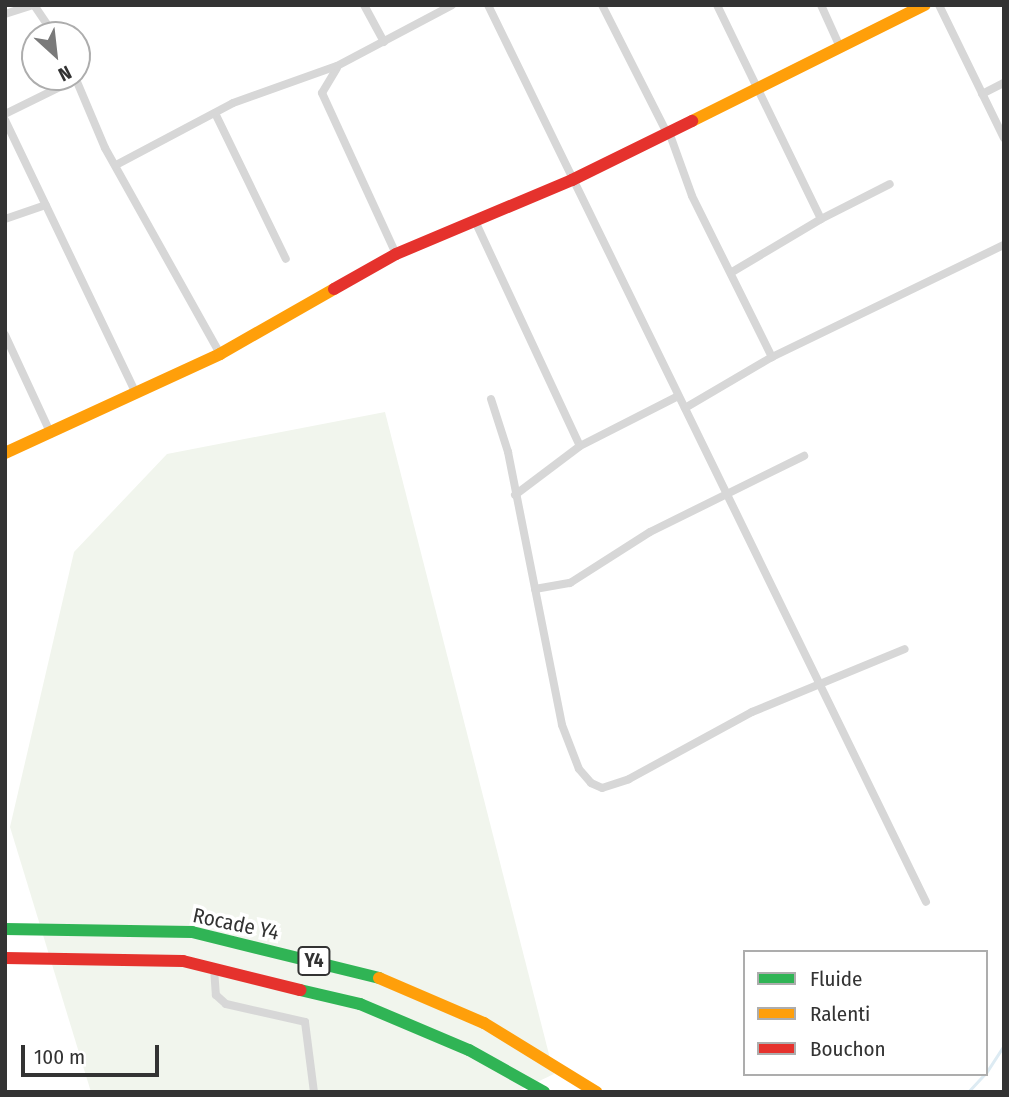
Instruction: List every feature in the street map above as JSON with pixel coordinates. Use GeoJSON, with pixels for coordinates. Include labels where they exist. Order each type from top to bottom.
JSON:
{"type":"FeatureCollection","features":[{"type":"Feature","properties":{"kind":"main road"},"geometry":{"type":"LineString","coordinates":[[5,453],[51,434],[134,389],[220,354],[396,254],[572,180],[925,5]]}},
{"type":"Feature","properties":{"kind":"main road","name":"Rocade Y4"},"geometry":{"type":"LineString","coordinates":[[5,929],[192,932],[370,974],[484,1023],[596,1092]]}},
{"type":"Feature","properties":{"kind":"main road","name":"Y4"},"geometry":{"type":"LineString","coordinates":[[5,958],[183,961],[360,1004],[469,1050],[544,1092]]}},
{"type":"Feature","properties":{"kind":"street"},"geometry":{"type":"LineString","coordinates":[[5,14],[33,5],[44,21]]}},
{"type":"Feature","properties":{"kind":"street"},"geometry":{"type":"LineString","coordinates":[[364,5],[384,42]]}},
{"type":"Feature","properties":{"kind":"street"},"geometry":{"type":"LineString","coordinates":[[116,164],[215,113],[337,66],[452,5]]}},
{"type":"Feature","properties":{"kind":"street"},"geometry":{"type":"LineString","coordinates":[[488,5],[816,682],[926,902]]}},
{"type":"Feature","properties":{"kind":"street"},"geometry":{"type":"LineString","coordinates":[[602,5],[668,133],[692,196],[772,357]]}},
{"type":"Feature","properties":{"kind":"street"},"geometry":{"type":"LineString","coordinates":[[718,5],[821,219]]}},
{"type":"Feature","properties":{"kind":"street"},"geometry":{"type":"LineString","coordinates":[[821,5],[840,47]]}},
{"type":"Feature","properties":{"kind":"street"},"geometry":{"type":"LineString","coordinates":[[939,5],[1004,138]]}},
{"type":"Feature","properties":{"kind":"street"},"geometry":{"type":"LineString","coordinates":[[337,66],[322,93],[396,254]]}},
{"type":"Feature","properties":{"kind":"street"},"geometry":{"type":"LineString","coordinates":[[982,94],[1004,83]]}},
{"type":"Feature","properties":{"kind":"street"},"geometry":{"type":"LineString","coordinates":[[5,114],[50,91]]}},
{"type":"Feature","properties":{"kind":"street"},"geometry":{"type":"LineString","coordinates":[[81,91],[116,164],[220,354]]}},
{"type":"Feature","properties":{"kind":"street"},"geometry":{"type":"LineString","coordinates":[[215,113],[286,258]]}},
{"type":"Feature","properties":{"kind":"street"},"geometry":{"type":"LineString","coordinates":[[5,120],[134,389]]}},
{"type":"Feature","properties":{"kind":"street"},"geometry":{"type":"LineString","coordinates":[[732,272],[821,219],[890,184]]}},
{"type":"Feature","properties":{"kind":"street"},"geometry":{"type":"LineString","coordinates":[[5,219],[46,205]]}},
{"type":"Feature","properties":{"kind":"street"},"geometry":{"type":"LineString","coordinates":[[475,221],[580,446]]}},
{"type":"Feature","properties":{"kind":"street"},"geometry":{"type":"LineString","coordinates":[[685,408],[772,357],[1004,246]]}},
{"type":"Feature","properties":{"kind":"street"},"geometry":{"type":"LineString","coordinates":[[5,335],[51,434]]}},
{"type":"Feature","properties":{"kind":"street"},"geometry":{"type":"LineString","coordinates":[[515,495],[580,446],[678,396]]}},
{"type":"Feature","properties":{"kind":"street"},"geometry":{"type":"LineString","coordinates":[[491,399],[515,495],[562,725],[579,769],[602,788],[816,682],[905,649]]}},
{"type":"Feature","properties":{"kind":"street"},"geometry":{"type":"LineString","coordinates":[[535,589],[570,583],[650,532],[804,456]]}},
{"type":"Feature","properties":{"kind":"street"},"geometry":{"type":"LineString","coordinates":[[214,968],[216,995],[226,1003],[305,1022],[314,1092]]}},
{"type":"Feature","properties":{"kind":"shaded area"},"geometry":{"type":"Polygon","coordinates":[[[385,412],[554,1074],[516,1092],[91,1092],[10,827],[74,552],[167,454],[385,412]]]}},
{"type":"Feature","properties":{"kind":"waterway"},"geometry":{"type":"LineString","coordinates":[[988,1070],[1004,1045]]}},
{"type":"Feature","properties":{"kind":"waterway"},"geometry":{"type":"LineString","coordinates":[[968,1092],[983,1076]]}},
{"type":"Feature","properties":{"kind":"traffic: fast"},"geometry":{"type":"LineString","coordinates":[[5,929],[192,932],[379,978]]}},
{"type":"Feature","properties":{"kind":"traffic: fast"},"geometry":{"type":"LineString","coordinates":[[300,990],[360,1004],[469,1050],[544,1092]]}},
{"type":"Feature","properties":{"kind":"traffic: slow"},"geometry":{"type":"LineString","coordinates":[[692,121],[925,5]]}},
{"type":"Feature","properties":{"kind":"traffic: slow"},"geometry":{"type":"LineString","coordinates":[[5,453],[220,354],[334,289]]}},
{"type":"Feature","properties":{"kind":"traffic: slow"},"geometry":{"type":"LineString","coordinates":[[379,978],[484,1023],[596,1092]]}},
{"type":"Feature","properties":{"kind":"traffic: jam"},"geometry":{"type":"LineString","coordinates":[[334,289],[396,254],[572,180],[692,121]]}},
{"type":"Feature","properties":{"kind":"traffic: jam"},"geometry":{"type":"LineString","coordinates":[[5,958],[183,961],[300,990]]}}]}
